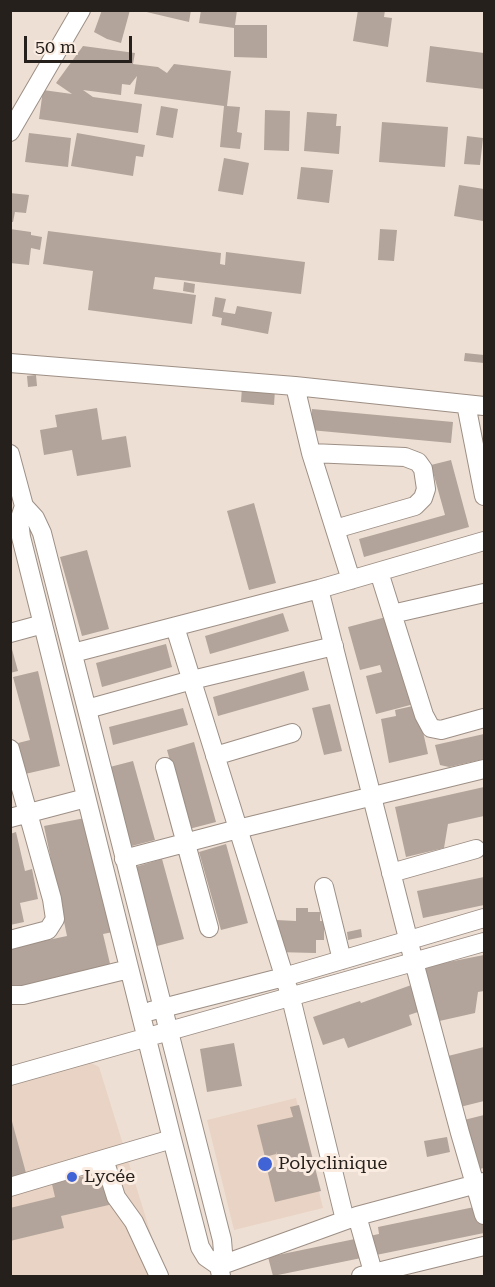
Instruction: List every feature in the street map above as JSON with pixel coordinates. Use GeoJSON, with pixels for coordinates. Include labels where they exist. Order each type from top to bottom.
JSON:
{"type":"FeatureCollection","features":[{"type":"Feature","properties":{"kind":"street"},"geometry":{"type":"LineString","coordinates":[[10,132],[81,10]]}},
{"type":"Feature","properties":{"kind":"street"},"geometry":{"type":"LineString","coordinates":[[10,363],[295,386],[475,405],[484,496]]}},
{"type":"Feature","properties":{"kind":"street"},"geometry":{"type":"LineString","coordinates":[[295,386],[311,453],[351,580]]}},
{"type":"Feature","properties":{"kind":"street"},"geometry":{"type":"LineString","coordinates":[[311,453],[405,457],[418,462],[423,469],[426,489],[423,498],[415,506],[335,529]]}},
{"type":"Feature","properties":{"kind":"street"},"geometry":{"type":"LineString","coordinates":[[10,454],[24,506],[35,518],[42,533],[73,653],[222,1240],[220,1271]]}},
{"type":"Feature","properties":{"kind":"street"},"geometry":{"type":"LineString","coordinates":[[24,506],[19,521],[20,530],[172,1139],[200,1247],[220,1271]]}},
{"type":"Feature","properties":{"kind":"street"},"geometry":{"type":"LineString","coordinates":[[73,653],[319,589],[484,541]]}},
{"type":"Feature","properties":{"kind":"street"},"geometry":{"type":"LineString","coordinates":[[379,572],[424,715],[431,728],[441,729],[484,718]]}},
{"type":"Feature","properties":{"kind":"street"},"geometry":{"type":"LineString","coordinates":[[319,589],[414,962],[480,1183],[484,1215]]}},
{"type":"Feature","properties":{"kind":"street"},"geometry":{"type":"LineString","coordinates":[[392,614],[484,593]]}},
{"type":"Feature","properties":{"kind":"street"},"geometry":{"type":"LineString","coordinates":[[10,633],[43,624]]}},
{"type":"Feature","properties":{"kind":"street"},"geometry":{"type":"LineString","coordinates":[[175,627],[291,998],[367,1274],[423,1269],[484,1246]]}},
{"type":"Feature","properties":{"kind":"street"},"geometry":{"type":"LineString","coordinates":[[87,710],[192,680],[334,646]]}},
{"type":"Feature","properties":{"kind":"street"},"geometry":{"type":"LineString","coordinates":[[216,756],[292,733]]}},
{"type":"Feature","properties":{"kind":"street"},"geometry":{"type":"LineString","coordinates":[[10,749],[19,816],[52,899],[55,919],[48,930],[10,940]]}},
{"type":"Feature","properties":{"kind":"street"},"geometry":{"type":"LineString","coordinates":[[165,767],[209,928]]}},
{"type":"Feature","properties":{"kind":"street"},"geometry":{"type":"LineString","coordinates":[[124,859],[484,769]]}},
{"type":"Feature","properties":{"kind":"street"},"geometry":{"type":"LineString","coordinates":[[19,816],[86,798]]}},
{"type":"Feature","properties":{"kind":"street"},"geometry":{"type":"LineString","coordinates":[[392,873],[476,849]]}},
{"type":"Feature","properties":{"kind":"street"},"geometry":{"type":"LineString","coordinates":[[324,887],[342,960]]}},
{"type":"Feature","properties":{"kind":"street"},"geometry":{"type":"LineString","coordinates":[[140,1014],[284,977],[484,918]]}},
{"type":"Feature","properties":{"kind":"street"},"geometry":{"type":"LineString","coordinates":[[10,1076],[484,942]]}},
{"type":"Feature","properties":{"kind":"street"},"geometry":{"type":"LineString","coordinates":[[10,995],[23,995],[129,969]]}},
{"type":"Feature","properties":{"kind":"street"},"geometry":{"type":"LineString","coordinates":[[10,1187],[172,1139]]}},
{"type":"Feature","properties":{"kind":"street"},"geometry":{"type":"LineString","coordinates":[[104,1159],[116,1197],[134,1222],[159,1276]]}},
{"type":"Feature","properties":{"kind":"street"},"geometry":{"type":"LineString","coordinates":[[220,1271],[351,1218],[480,1183]]}},
{"type":"Feature","properties":{"kind":"shaded area","name":"Lycée"},"geometry":{"type":"Polygon","coordinates":[[[80,1057],[99,1067],[164,1276],[11,1276],[11,1077],[80,1057]]]}},
{"type":"Feature","properties":{"kind":"shaded area","name":"Polyclinique"},"geometry":{"type":"Polygon","coordinates":[[[296,1098],[323,1208],[234,1230],[207,1120],[296,1098]]]}},
{"type":"Feature","properties":{"kind":"building"},"geometry":{"type":"Polygon","coordinates":[[[102,10],[130,10],[121,43],[94,32],[102,10]]]}},
{"type":"Feature","properties":{"kind":"building"},"geometry":{"type":"Polygon","coordinates":[[[138,10],[191,10],[189,22],[138,10]]]}},
{"type":"Feature","properties":{"kind":"building"},"geometry":{"type":"Polygon","coordinates":[[[201,10],[237,10],[235,25],[267,25],[267,58],[234,57],[234,28],[199,23],[201,10]]]}},
{"type":"Feature","properties":{"kind":"building"},"geometry":{"type":"Polygon","coordinates":[[[358,10],[385,10],[384,17],[392,18],[388,47],[353,41],[358,10]]]}},
{"type":"Feature","properties":{"kind":"building"},"geometry":{"type":"Polygon","coordinates":[[[83,46],[135,53],[133,64],[158,67],[167,73],[174,64],[231,71],[227,106],[240,107],[237,132],[242,133],[240,149],[220,147],[224,106],[134,94],[137,76],[130,85],[122,84],[121,95],[83,90],[93,97],[142,104],[138,133],[39,119],[43,90],[72,94],[56,83],[83,46]]]}},
{"type":"Feature","properties":{"kind":"building"},"geometry":{"type":"Polygon","coordinates":[[[430,46],[484,53],[484,89],[426,82],[430,46]]]}},
{"type":"Feature","properties":{"kind":"building"},"geometry":{"type":"Polygon","coordinates":[[[161,106],[178,109],[173,138],[156,135],[161,106]]]}},
{"type":"Feature","properties":{"kind":"building"},"geometry":{"type":"Polygon","coordinates":[[[265,110],[290,111],[289,151],[264,150],[265,110]]]}},
{"type":"Feature","properties":{"kind":"building"},"geometry":{"type":"Polygon","coordinates":[[[307,112],[337,114],[336,126],[341,126],[339,154],[304,151],[307,112]]]}},
{"type":"Feature","properties":{"kind":"building"},"geometry":{"type":"Polygon","coordinates":[[[382,122],[448,127],[445,167],[379,162],[382,122]]]}},
{"type":"Feature","properties":{"kind":"building"},"geometry":{"type":"Polygon","coordinates":[[[29,133],[71,138],[68,167],[25,162],[29,133]]]}},
{"type":"Feature","properties":{"kind":"building"},"geometry":{"type":"Polygon","coordinates":[[[77,133],[145,145],[143,157],[136,156],[133,176],[71,166],[77,133]]]}},
{"type":"Feature","properties":{"kind":"building"},"geometry":{"type":"Polygon","coordinates":[[[467,136],[483,138],[480,165],[464,164],[467,136]]]}},
{"type":"Feature","properties":{"kind":"building"},"geometry":{"type":"Polygon","coordinates":[[[224,158],[249,163],[243,195],[218,191],[224,158]]]}},
{"type":"Feature","properties":{"kind":"building"},"geometry":{"type":"Polygon","coordinates":[[[301,167],[333,170],[329,203],[297,199],[301,167]]]}},
{"type":"Feature","properties":{"kind":"building"},"geometry":{"type":"Polygon","coordinates":[[[459,185],[484,189],[483,221],[454,216],[459,185]]]}},
{"type":"Feature","properties":{"kind":"building"},"geometry":{"type":"Polygon","coordinates":[[[10,193],[29,195],[26,213],[15,212],[13,222],[10,222],[10,193]]]}},
{"type":"Feature","properties":{"kind":"building"},"geometry":{"type":"Polygon","coordinates":[[[10,229],[31,232],[31,235],[42,237],[40,250],[31,248],[29,265],[10,263],[10,229]]]}},
{"type":"Feature","properties":{"kind":"building"},"geometry":{"type":"Polygon","coordinates":[[[380,229],[397,230],[394,261],[378,260],[380,229]]]}},
{"type":"Feature","properties":{"kind":"building"},"geometry":{"type":"Polygon","coordinates":[[[48,231],[221,253],[220,264],[225,265],[226,252],[305,262],[301,294],[155,277],[153,289],[196,295],[192,324],[88,310],[93,271],[43,264],[48,231]]]}},
{"type":"Feature","properties":{"kind":"building"},"geometry":{"type":"Polygon","coordinates":[[[184,282],[195,284],[194,293],[183,291],[184,282]]]}},
{"type":"Feature","properties":{"kind":"building"},"geometry":{"type":"Polygon","coordinates":[[[215,297],[226,299],[223,312],[235,314],[237,306],[272,312],[268,334],[221,325],[222,318],[212,316],[215,297]]]}},
{"type":"Feature","properties":{"kind":"building"},"geometry":{"type":"Polygon","coordinates":[[[465,353],[484,355],[484,363],[464,361],[465,353]]]}},
{"type":"Feature","properties":{"kind":"building"},"geometry":{"type":"Polygon","coordinates":[[[36,375],[37,386],[28,387],[27,376],[36,375]]]}},
{"type":"Feature","properties":{"kind":"building"},"geometry":{"type":"Polygon","coordinates":[[[242,387],[275,390],[274,405],[241,402],[242,387]]]}},
{"type":"Feature","properties":{"kind":"building"},"geometry":{"type":"Polygon","coordinates":[[[97,408],[102,440],[126,436],[131,467],[77,476],[72,450],[44,455],[40,430],[57,427],[55,415],[97,408]]]}},
{"type":"Feature","properties":{"kind":"building"},"geometry":{"type":"Polygon","coordinates":[[[312,409],[453,422],[451,443],[310,430],[312,409]]]}},
{"type":"Feature","properties":{"kind":"building"},"geometry":{"type":"Polygon","coordinates":[[[451,460],[469,527],[364,557],[359,539],[445,515],[431,465],[451,460]]]}},
{"type":"Feature","properties":{"kind":"building"},"geometry":{"type":"Polygon","coordinates":[[[254,503],[276,583],[249,590],[227,511],[254,503]]]}},
{"type":"Feature","properties":{"kind":"building"},"geometry":{"type":"Polygon","coordinates":[[[87,550],[109,629],[82,636],[60,557],[87,550]]]}},
{"type":"Feature","properties":{"kind":"building"},"geometry":{"type":"Polygon","coordinates":[[[283,613],[289,631],[210,654],[205,636],[283,613]]]}},
{"type":"Feature","properties":{"kind":"building"},"geometry":{"type":"Polygon","coordinates":[[[386,617],[414,704],[376,714],[366,676],[382,672],[380,665],[360,670],[348,627],[386,617]]]}},
{"type":"Feature","properties":{"kind":"building"},"geometry":{"type":"Polygon","coordinates":[[[10,642],[18,671],[10,673],[10,642]]]}},
{"type":"Feature","properties":{"kind":"building"},"geometry":{"type":"Polygon","coordinates":[[[166,644],[172,667],[102,687],[96,663],[166,644]]]}},
{"type":"Feature","properties":{"kind":"building"},"geometry":{"type":"Polygon","coordinates":[[[38,671],[60,766],[25,774],[18,743],[30,740],[13,677],[38,671]]]}},
{"type":"Feature","properties":{"kind":"building"},"geometry":{"type":"Polygon","coordinates":[[[304,671],[309,690],[218,716],[213,697],[304,671]]]}},
{"type":"Feature","properties":{"kind":"building"},"geometry":{"type":"Polygon","coordinates":[[[330,704],[342,751],[324,755],[312,708],[330,704]]]}},
{"type":"Feature","properties":{"kind":"building"},"geometry":{"type":"Polygon","coordinates":[[[417,705],[428,754],[389,763],[381,719],[396,716],[395,710],[417,705]]]}},
{"type":"Feature","properties":{"kind":"building"},"geometry":{"type":"Polygon","coordinates":[[[183,708],[188,725],[113,745],[109,727],[183,708]]]}},
{"type":"Feature","properties":{"kind":"building"},"geometry":{"type":"Polygon","coordinates":[[[484,734],[484,759],[449,767],[440,765],[435,745],[484,734]]]}},
{"type":"Feature","properties":{"kind":"building"},"geometry":{"type":"Polygon","coordinates":[[[194,742],[216,822],[189,829],[167,750],[194,742]]]}},
{"type":"Feature","properties":{"kind":"building"},"geometry":{"type":"Polygon","coordinates":[[[133,761],[155,840],[128,847],[106,768],[133,761]]]}},
{"type":"Feature","properties":{"kind":"building"},"geometry":{"type":"Polygon","coordinates":[[[484,787],[484,816],[448,824],[444,848],[406,857],[395,807],[484,787]]]}},
{"type":"Feature","properties":{"kind":"building"},"geometry":{"type":"Polygon","coordinates":[[[85,818],[113,932],[103,934],[111,968],[10,989],[10,948],[67,936],[44,826],[85,818]]]}},
{"type":"Feature","properties":{"kind":"building"},"geometry":{"type":"Polygon","coordinates":[[[16,832],[25,871],[32,869],[38,899],[20,903],[24,922],[10,925],[10,834],[16,832]]]}},
{"type":"Feature","properties":{"kind":"building"},"geometry":{"type":"Polygon","coordinates":[[[226,844],[248,923],[221,930],[199,852],[226,844]]]}},
{"type":"Feature","properties":{"kind":"building"},"geometry":{"type":"Polygon","coordinates":[[[162,859],[184,939],[157,946],[135,867],[162,859]]]}},
{"type":"Feature","properties":{"kind":"building"},"geometry":{"type":"Polygon","coordinates":[[[484,877],[484,905],[423,918],[417,891],[484,877]]]}},
{"type":"Feature","properties":{"kind":"building"},"geometry":{"type":"Polygon","coordinates":[[[296,908],[308,908],[308,912],[320,912],[320,921],[324,921],[324,940],[316,940],[316,953],[275,952],[276,920],[296,921],[296,908]]]}},
{"type":"Feature","properties":{"kind":"building"},"geometry":{"type":"Polygon","coordinates":[[[361,929],[362,937],[348,940],[347,932],[361,929]]]}},
{"type":"Feature","properties":{"kind":"building"},"geometry":{"type":"Polygon","coordinates":[[[484,955],[484,991],[478,992],[475,1013],[435,1022],[423,967],[484,955]]]}},
{"type":"Feature","properties":{"kind":"building"},"geometry":{"type":"Polygon","coordinates":[[[417,983],[427,1009],[409,1015],[412,1025],[348,1048],[344,1038],[323,1045],[313,1017],[417,983]]]}},
{"type":"Feature","properties":{"kind":"building"},"geometry":{"type":"Polygon","coordinates":[[[234,1043],[242,1086],[207,1092],[200,1049],[234,1043]]]}},
{"type":"Feature","properties":{"kind":"building"},"geometry":{"type":"Polygon","coordinates":[[[484,1047],[484,1101],[456,1108],[444,1057],[484,1047]]]}},
{"type":"Feature","properties":{"kind":"building"},"geometry":{"type":"Polygon","coordinates":[[[299,1105],[321,1191],[275,1202],[267,1169],[279,1166],[276,1151],[276,1154],[265,1157],[257,1125],[293,1117],[290,1107],[299,1105]]]}},
{"type":"Feature","properties":{"kind":"building"},"geometry":{"type":"Polygon","coordinates":[[[10,1114],[26,1173],[10,1177],[10,1114]]]}},
{"type":"Feature","properties":{"kind":"building"},"geometry":{"type":"Polygon","coordinates":[[[484,1115],[484,1168],[475,1170],[464,1120],[484,1115]]]}},
{"type":"Feature","properties":{"kind":"building"},"geometry":{"type":"Polygon","coordinates":[[[447,1137],[450,1152],[427,1157],[424,1141],[447,1137]]]}},
{"type":"Feature","properties":{"kind":"building"},"geometry":{"type":"Polygon","coordinates":[[[105,1171],[113,1204],[61,1216],[64,1228],[10,1241],[10,1208],[55,1197],[52,1184],[105,1171]]]}},
{"type":"Feature","properties":{"kind":"building"},"geometry":{"type":"Polygon","coordinates":[[[484,1205],[484,1233],[273,1276],[268,1257],[379,1234],[378,1227],[484,1205]]]}},
{"type":"Feature","properties":{"kind":"place","name":"Polyclinique"},"geometry":{"type":"Point","coordinates":[265,1164]}},
{"type":"Feature","properties":{"kind":"place","name":"Lycée"},"geometry":{"type":"Point","coordinates":[72,1177]}}]}
